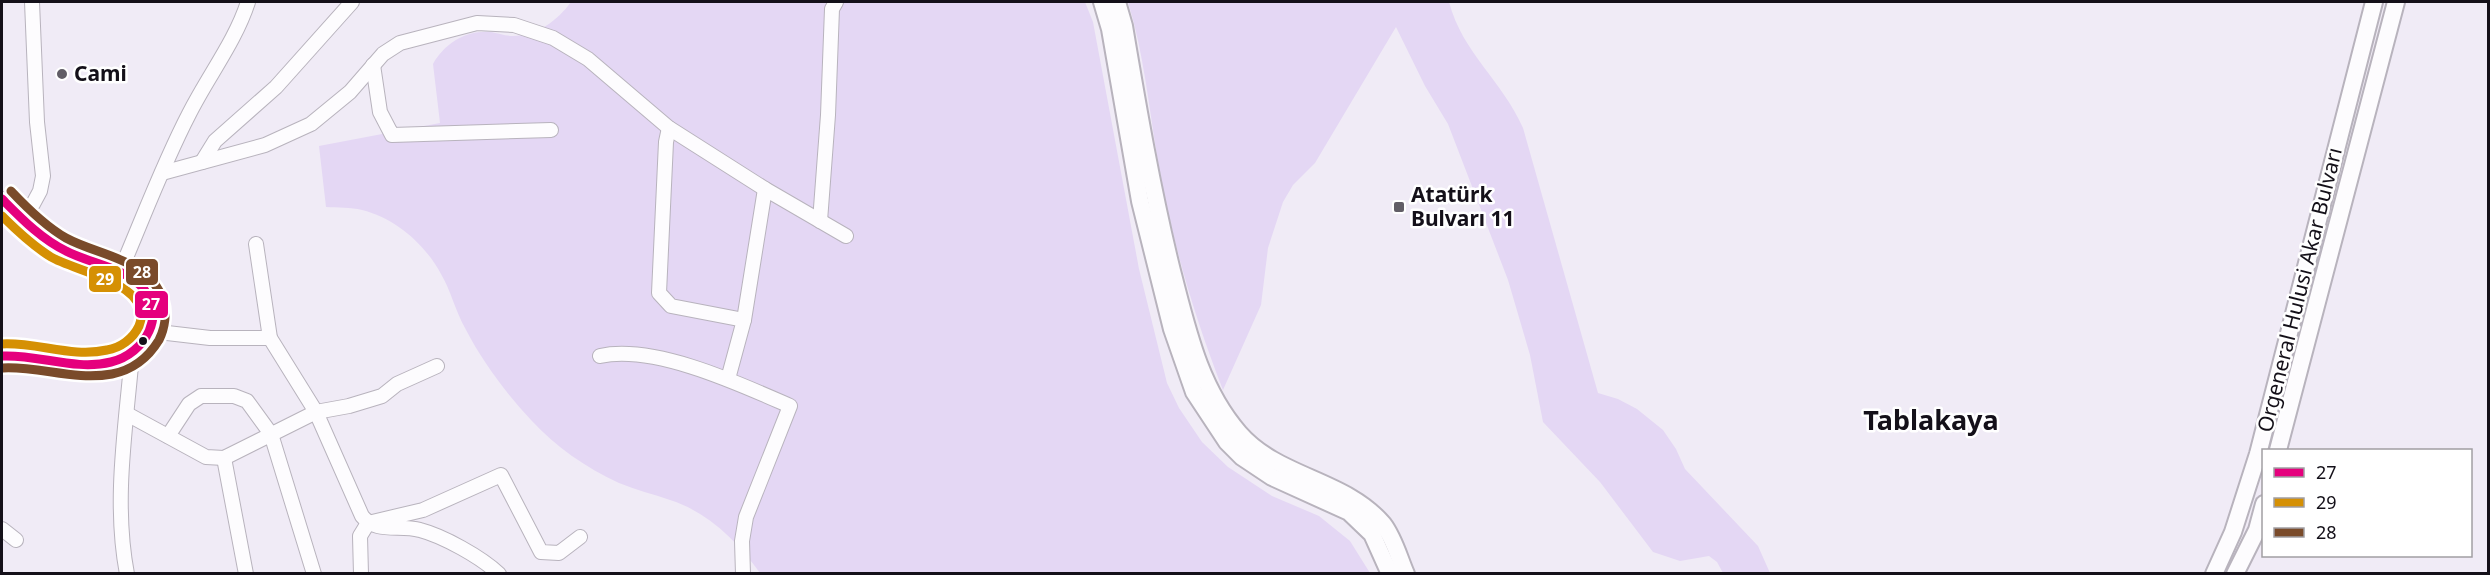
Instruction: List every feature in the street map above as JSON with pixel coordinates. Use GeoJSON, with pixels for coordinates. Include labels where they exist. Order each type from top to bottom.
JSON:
{"type":"FeatureCollection","features":[{"type":"Feature","properties":{"kind":"main road"},"geometry":{"type":"LineString","coordinates":[[1102,2],[1110,29],[1140,201],[1172,329],[1194,392],[1227,442],[1242,457],[1272,477],[1349,512],[1372,534],[1390,573]]}},
{"type":"Feature","properties":{"kind":"main road"},"geometry":{"type":"LineString","coordinates":[[1117,2],[1124,26],[1154,198],[1186,325],[1207,386],[1238,432],[1252,446],[1279,464],[1338,490],[1364,506],[1384,525],[1406,573]]}},
{"type":"Feature","properties":{"kind":"main road","name":"Orgeneral Hulusi Akar Bulvarı"},"geometry":{"type":"LineString","coordinates":[[2214,573],[2233,532],[2258,454],[2374,2]]}},
{"type":"Feature","properties":{"kind":"main road","name":"Orgeneral Hulusi Akar Bulvarı"},"geometry":{"type":"LineString","coordinates":[[2278,449],[2396,2]]}},
{"type":"Feature","properties":{"kind":"main road"},"geometry":{"type":"LineString","coordinates":[[2235,573],[2256,530],[2262,510]]}},
{"type":"Feature","properties":{"kind":"street"},"geometry":{"type":"LineString","coordinates":[[20,217],[36,197],[43,176],[32,2]]}},
{"type":"Feature","properties":{"kind":"street"},"geometry":{"type":"LineString","coordinates":[[119,274],[162,173],[207,78],[240,27],[248,2]]}},
{"type":"Feature","properties":{"kind":"street"},"geometry":{"type":"LineString","coordinates":[[202,162],[215,141],[276,87],[352,2]]}},
{"type":"Feature","properties":{"kind":"street"},"geometry":{"type":"LineString","coordinates":[[820,221],[828,115],[832,9],[836,2]]}},
{"type":"Feature","properties":{"kind":"street"},"geometry":{"type":"LineString","coordinates":[[162,173],[265,145],[311,124],[350,92],[383,54],[400,43],[477,23],[514,25],[553,38],[588,59],[669,128],[765,189],[846,236]]}},
{"type":"Feature","properties":{"kind":"street"},"geometry":{"type":"LineString","coordinates":[[373,65],[380,112],[392,135],[551,129]]}},
{"type":"Feature","properties":{"kind":"street"},"geometry":{"type":"LineString","coordinates":[[669,128],[665,154],[660,293],[671,306],[744,320]]}},
{"type":"Feature","properties":{"kind":"street"},"geometry":{"type":"LineString","coordinates":[[728,379],[744,320],[765,189]]}},
{"type":"Feature","properties":{"kind":"street"},"geometry":{"type":"LineString","coordinates":[[2,200],[58,247],[131,279],[142,287],[150,298],[153,308],[150,331],[145,342],[132,354],[113,362],[89,365],[2,356]]}},
{"type":"Feature","properties":{"kind":"street"},"geometry":{"type":"LineString","coordinates":[[256,244],[270,338],[316,412],[360,513],[368,523],[378,527],[409,528],[429,533],[487,564],[499,573]]}},
{"type":"Feature","properties":{"kind":"street"},"geometry":{"type":"LineString","coordinates":[[150,331],[210,338],[270,338]]}},
{"type":"Feature","properties":{"kind":"street"},"geometry":{"type":"LineString","coordinates":[[600,356],[621,353],[642,354],[728,379],[790,406],[746,517],[742,541],[743,573]]}},
{"type":"Feature","properties":{"kind":"street"},"geometry":{"type":"LineString","coordinates":[[127,573],[123,551],[121,506],[132,354]]}},
{"type":"Feature","properties":{"kind":"street"},"geometry":{"type":"LineString","coordinates":[[127,414],[206,457],[224,458],[316,412],[349,406],[382,396],[397,384],[437,366]]}},
{"type":"Feature","properties":{"kind":"street"},"geometry":{"type":"LineString","coordinates":[[168,436],[189,404],[201,396],[234,396],[247,401],[271,434],[314,573]]}},
{"type":"Feature","properties":{"kind":"street"},"geometry":{"type":"LineString","coordinates":[[224,458],[246,573]]}},
{"type":"Feature","properties":{"kind":"street"},"geometry":{"type":"LineString","coordinates":[[361,573],[360,536],[368,523],[423,510],[501,475],[541,552],[552,555],[559,553],[580,537]]}},
{"type":"Feature","properties":{"kind":"street"},"geometry":{"type":"LineString","coordinates":[[2,529],[16,540]]}},
{"type":"Feature","properties":{"kind":"shaded area"},"geometry":{"type":"Polygon","coordinates":[[[571,2],[1085,2],[1093,22],[1139,269],[1167,383],[1179,408],[1202,442],[1228,467],[1272,496],[1319,516],[1350,541],[1370,573],[760,573],[732,539],[697,512],[684,505],[619,483],[572,456],[531,420],[495,376],[465,328],[448,287],[427,252],[408,234],[386,219],[353,208],[326,207],[319,146],[440,123],[433,64],[450,44],[473,33],[491,32],[513,36],[531,33],[553,21],[571,2]]]}},
{"type":"Feature","properties":{"kind":"shaded area"},"geometry":{"type":"Polygon","coordinates":[[[1128,2],[1449,2],[1464,37],[1505,95],[1523,128],[1598,393],[1618,399],[1637,409],[1663,430],[1676,449],[1685,469],[1758,546],[1770,573],[1723,573],[1717,562],[1709,556],[1680,561],[1653,552],[1600,482],[1543,422],[1530,355],[1508,280],[1448,124],[1425,86],[1396,27],[1315,163],[1293,185],[1283,202],[1268,248],[1261,305],[1223,390],[1193,306],[1170,221],[1142,61],[1128,2]]]}},
{"type":"Feature","properties":{"kind":"transit line","name":"28"},"geometry":{"type":"LineString","coordinates":[[3,368],[84,376],[98,376],[126,370],[145,358],[155,346],[163,331],[165,320],[163,300],[156,286],[147,276],[122,260],[66,238],[37,216],[11,191]]}},
{"type":"Feature","properties":{"kind":"transit line","name":"27"},"geometry":{"type":"LineString","coordinates":[[2,199],[32,228],[57,246],[114,269],[140,285],[148,296],[153,320],[143,342],[123,358],[111,362],[84,365],[29,357],[2,356]]}},
{"type":"Feature","properties":{"kind":"transit line","name":"29"},"geometry":{"type":"LineString","coordinates":[[2,216],[25,238],[51,257],[111,281],[125,290],[136,300],[141,312],[139,326],[133,335],[126,342],[112,349],[81,352],[2,344]]}},
{"type":"Feature","properties":{"kind":"place","name":"Cami"},"geometry":{"type":"Point","coordinates":[62,74]}},
{"type":"Feature","properties":{"kind":"place","name":"Atatürk Bulvarı 11"},"geometry":{"type":"Point","coordinates":[1399,207]}},
{"type":"Feature","properties":{"kind":"district","name":"Tablakaya"},"geometry":{"type":"Point","coordinates":[1931,421]}}]}
